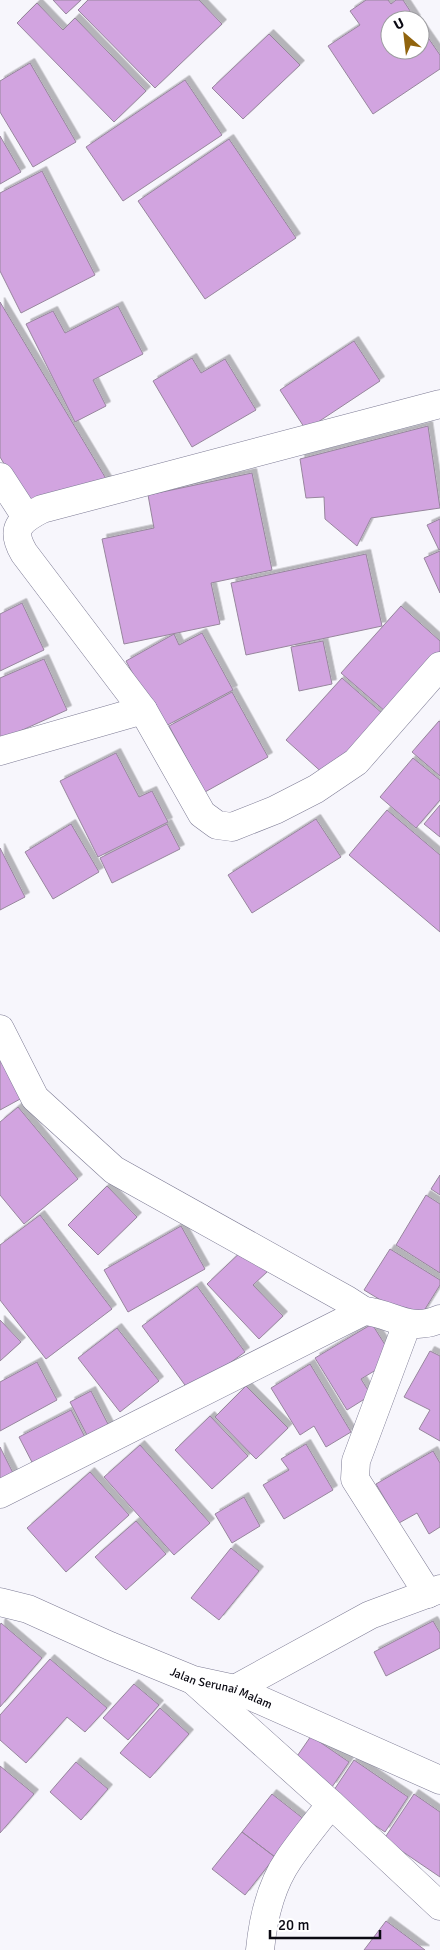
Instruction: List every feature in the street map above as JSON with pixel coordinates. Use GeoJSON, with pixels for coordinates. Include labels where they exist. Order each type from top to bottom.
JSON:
{"type":"FeatureCollection","features":[{"type":"Feature","properties":{"kind":"street"},"geometry":{"type":"LineString","coordinates":[[440,404],[42,509],[26,517],[18,527],[16,540],[143,710],[202,814],[217,825],[232,827],[275,810],[316,790],[356,762],[440,666]]}},
{"type":"Feature","properties":{"kind":"street"},"geometry":{"type":"LineString","coordinates":[[0,477],[26,517]]}},
{"type":"Feature","properties":{"kind":"street"},"geometry":{"type":"LineString","coordinates":[[0,751],[143,710]]}},
{"type":"Feature","properties":{"kind":"street"},"geometry":{"type":"LineString","coordinates":[[0,1029],[35,1098],[114,1170],[364,1311],[407,1324],[432,1322],[440,1319]]}},
{"type":"Feature","properties":{"kind":"street"},"geometry":{"type":"LineString","coordinates":[[0,1494],[364,1311]]}},
{"type":"Feature","properties":{"kind":"street"},"geometry":{"type":"LineString","coordinates":[[235,1689],[370,1615],[434,1591],[356,1480],[356,1461],[407,1324]]}},
{"type":"Feature","properties":{"kind":"street","name":"Jalan Serunai Malam"},"geometry":{"type":"LineString","coordinates":[[0,1602],[28,1608],[110,1646],[193,1680],[235,1689],[440,1780]]}},
{"type":"Feature","properties":{"kind":"street"},"geometry":{"type":"LineString","coordinates":[[193,1680],[331,1804],[440,1906]]}},
{"type":"Feature","properties":{"kind":"street"},"geometry":{"type":"LineString","coordinates":[[260,1950],[262,1927],[274,1889],[288,1861],[331,1804]]}},
{"type":"Feature","properties":{"kind":"building"},"geometry":{"type":"Polygon","coordinates":[[[53,0],[81,0],[66,14],[53,0]]]}},
{"type":"Feature","properties":{"kind":"building"},"geometry":{"type":"Polygon","coordinates":[[[88,0],[199,0],[222,24],[155,88],[78,10],[88,0]]]}},
{"type":"Feature","properties":{"kind":"building"},"geometry":{"type":"Polygon","coordinates":[[[366,0],[388,0],[391,4],[396,0],[403,0],[410,10],[380,10],[380,60],[430,60],[430,40],[440,55],[440,69],[373,114],[328,46],[360,25],[350,11],[366,0]]]}},
{"type":"Feature","properties":{"kind":"building"},"geometry":{"type":"Polygon","coordinates":[[[37,3],[63,30],[75,18],[146,91],[114,122],[17,23],[37,3]]]}},
{"type":"Feature","properties":{"kind":"building"},"geometry":{"type":"Polygon","coordinates":[[[269,34],[300,65],[243,119],[212,88],[269,34]]]}},
{"type":"Feature","properties":{"kind":"building"},"geometry":{"type":"Polygon","coordinates":[[[30,63],[76,142],[33,167],[0,112],[0,81],[30,63]]]}},
{"type":"Feature","properties":{"kind":"building"},"geometry":{"type":"Polygon","coordinates":[[[185,80],[222,135],[123,201],[86,147],[185,80]]]}},
{"type":"Feature","properties":{"kind":"building"},"geometry":{"type":"Polygon","coordinates":[[[0,136],[21,172],[0,184],[0,136]]]}},
{"type":"Feature","properties":{"kind":"building"},"geometry":{"type":"Polygon","coordinates":[[[229,139],[296,238],[205,299],[138,201],[229,139]]]}},
{"type":"Feature","properties":{"kind":"building"},"geometry":{"type":"Polygon","coordinates":[[[42,171],[95,275],[21,313],[0,271],[0,193],[42,171]]]}},
{"type":"Feature","properties":{"kind":"building"},"geometry":{"type":"Polygon","coordinates":[[[0,302],[108,482],[30,507],[0,457],[0,302]]]}},
{"type":"Feature","properties":{"kind":"building"},"geometry":{"type":"Polygon","coordinates":[[[118,306],[143,354],[93,380],[106,406],[75,422],[26,324],[53,311],[65,333],[118,306]]]}},
{"type":"Feature","properties":{"kind":"building"},"geometry":{"type":"Polygon","coordinates":[[[354,341],[380,381],[306,430],[280,390],[354,341]]]}},
{"type":"Feature","properties":{"kind":"building"},"geometry":{"type":"Polygon","coordinates":[[[192,358],[201,373],[225,359],[256,410],[192,447],[153,381],[192,358]]]}},
{"type":"Feature","properties":{"kind":"building"},"geometry":{"type":"Polygon","coordinates":[[[428,426],[440,508],[371,518],[357,546],[325,519],[324,497],[306,498],[300,459],[428,426]]]}},
{"type":"Feature","properties":{"kind":"building"},"geometry":{"type":"Polygon","coordinates":[[[252,473],[272,570],[211,583],[220,624],[124,644],[102,539],[154,528],[148,495],[252,473]]]}},
{"type":"Feature","properties":{"kind":"building"},"geometry":{"type":"Polygon","coordinates":[[[440,519],[440,549],[439,550],[427,525],[440,519]]]}},
{"type":"Feature","properties":{"kind":"building"},"geometry":{"type":"Polygon","coordinates":[[[440,551],[440,593],[424,558],[440,551]]]}},
{"type":"Feature","properties":{"kind":"building"},"geometry":{"type":"Polygon","coordinates":[[[366,554],[382,626],[246,655],[231,583],[366,554]]]}},
{"type":"Feature","properties":{"kind":"building"},"geometry":{"type":"Polygon","coordinates":[[[22,603],[44,650],[0,671],[0,614],[22,603]]]}},
{"type":"Feature","properties":{"kind":"building"},"geometry":{"type":"Polygon","coordinates":[[[401,606],[440,641],[440,652],[386,712],[341,673],[401,606]]]}},
{"type":"Feature","properties":{"kind":"building"},"geometry":{"type":"Polygon","coordinates":[[[202,633],[233,690],[162,728],[126,661],[174,634],[179,645],[202,633]]]}},
{"type":"Feature","properties":{"kind":"building"},"geometry":{"type":"Polygon","coordinates":[[[323,641],[332,684],[299,691],[291,647],[323,641]]]}},
{"type":"Feature","properties":{"kind":"building"},"geometry":{"type":"Polygon","coordinates":[[[44,659],[67,710],[0,740],[0,678],[44,659]]]}},
{"type":"Feature","properties":{"kind":"building"},"geometry":{"type":"Polygon","coordinates":[[[342,678],[383,714],[326,776],[286,740],[342,678]]]}},
{"type":"Feature","properties":{"kind":"building"},"geometry":{"type":"Polygon","coordinates":[[[232,692],[268,757],[205,792],[169,726],[232,692]]]}},
{"type":"Feature","properties":{"kind":"building"},"geometry":{"type":"Polygon","coordinates":[[[440,722],[440,776],[412,752],[440,722]]]}},
{"type":"Feature","properties":{"kind":"building"},"geometry":{"type":"Polygon","coordinates":[[[116,753],[139,797],[152,791],[168,822],[98,857],[60,781],[116,753]]]}},
{"type":"Feature","properties":{"kind":"building"},"geometry":{"type":"Polygon","coordinates":[[[413,758],[440,780],[440,800],[416,828],[380,797],[413,758]]]}},
{"type":"Feature","properties":{"kind":"building"},"geometry":{"type":"Polygon","coordinates":[[[440,805],[440,837],[424,824],[440,805]]]}},
{"type":"Feature","properties":{"kind":"building"},"geometry":{"type":"Polygon","coordinates":[[[387,810],[440,855],[440,932],[349,855],[387,810]]]}},
{"type":"Feature","properties":{"kind":"building"},"geometry":{"type":"Polygon","coordinates":[[[316,819],[341,857],[252,913],[228,875],[316,819]]]}},
{"type":"Feature","properties":{"kind":"building"},"geometry":{"type":"Polygon","coordinates":[[[71,824],[99,872],[53,899],[25,852],[71,824]]]}},
{"type":"Feature","properties":{"kind":"building"},"geometry":{"type":"Polygon","coordinates":[[[167,824],[180,849],[112,883],[100,858],[167,824]]]}},
{"type":"Feature","properties":{"kind":"building"},"geometry":{"type":"Polygon","coordinates":[[[0,848],[25,897],[0,910],[0,848]]]}},
{"type":"Feature","properties":{"kind":"building"},"geometry":{"type":"Polygon","coordinates":[[[0,1058],[22,1098],[0,1110],[0,1058]]]}},
{"type":"Feature","properties":{"kind":"building"},"geometry":{"type":"Polygon","coordinates":[[[18,1107],[78,1179],[24,1224],[0,1195],[0,1122],[18,1107]]]}},
{"type":"Feature","properties":{"kind":"building"},"geometry":{"type":"Polygon","coordinates":[[[440,1175],[440,1195],[431,1189],[440,1175]]]}},
{"type":"Feature","properties":{"kind":"building"},"geometry":{"type":"Polygon","coordinates":[[[107,1186],[137,1217],[98,1255],[68,1225],[107,1186]]]}},
{"type":"Feature","properties":{"kind":"building"},"geometry":{"type":"Polygon","coordinates":[[[426,1195],[440,1204],[440,1273],[396,1245],[426,1195]]]}},
{"type":"Feature","properties":{"kind":"building"},"geometry":{"type":"Polygon","coordinates":[[[40,1215],[112,1309],[46,1359],[0,1300],[0,1245],[40,1215]]]}},
{"type":"Feature","properties":{"kind":"building"},"geometry":{"type":"Polygon","coordinates":[[[181,1226],[205,1269],[128,1312],[104,1270],[181,1226]]]}},
{"type":"Feature","properties":{"kind":"building"},"geometry":{"type":"Polygon","coordinates":[[[245,1248],[268,1271],[253,1285],[283,1316],[259,1339],[207,1284],[245,1248]]]}},
{"type":"Feature","properties":{"kind":"building"},"geometry":{"type":"Polygon","coordinates":[[[390,1249],[440,1280],[440,1285],[417,1322],[364,1290],[390,1249]]]}},
{"type":"Feature","properties":{"kind":"building"},"geometry":{"type":"Polygon","coordinates":[[[197,1286],[245,1352],[190,1392],[142,1326],[197,1286]]]}},
{"type":"Feature","properties":{"kind":"building"},"geometry":{"type":"Polygon","coordinates":[[[0,1320],[21,1342],[0,1361],[0,1320]]]}},
{"type":"Feature","properties":{"kind":"building"},"geometry":{"type":"Polygon","coordinates":[[[372,1324],[394,1359],[361,1379],[371,1395],[347,1410],[315,1358],[372,1324]]]}},
{"type":"Feature","properties":{"kind":"building"},"geometry":{"type":"Polygon","coordinates":[[[117,1328],[159,1381],[120,1412],[78,1358],[117,1328]]]}},
{"type":"Feature","properties":{"kind":"building"},"geometry":{"type":"Polygon","coordinates":[[[430,1351],[440,1356],[440,1441],[419,1429],[430,1410],[404,1397],[430,1351]]]}},
{"type":"Feature","properties":{"kind":"building"},"geometry":{"type":"Polygon","coordinates":[[[37,1362],[57,1400],[0,1431],[0,1382],[37,1362]]]}},
{"type":"Feature","properties":{"kind":"building"},"geometry":{"type":"Polygon","coordinates":[[[310,1364],[351,1432],[326,1447],[314,1426],[300,1435],[271,1388],[310,1364]]]}},
{"type":"Feature","properties":{"kind":"building"},"geometry":{"type":"Polygon","coordinates":[[[246,1386],[288,1428],[256,1459],[215,1417],[246,1386]]]}},
{"type":"Feature","properties":{"kind":"building"},"geometry":{"type":"Polygon","coordinates":[[[91,1391],[110,1428],[89,1439],[70,1402],[91,1391]]]}},
{"type":"Feature","properties":{"kind":"building"},"geometry":{"type":"Polygon","coordinates":[[[71,1410],[87,1441],[35,1468],[19,1437],[71,1410]]]}},
{"type":"Feature","properties":{"kind":"building"},"geometry":{"type":"Polygon","coordinates":[[[210,1416],[248,1456],[212,1489],[175,1450],[210,1416]]]}},
{"type":"Feature","properties":{"kind":"building"},"geometry":{"type":"Polygon","coordinates":[[[306,1444],[333,1490],[284,1519],[263,1485],[289,1470],[281,1459],[306,1444]]]}},
{"type":"Feature","properties":{"kind":"building"},"geometry":{"type":"Polygon","coordinates":[[[140,1445],[210,1523],[174,1555],[104,1477],[140,1445]]]}},
{"type":"Feature","properties":{"kind":"building"},"geometry":{"type":"Polygon","coordinates":[[[0,1447],[15,1477],[0,1485],[0,1447]]]}},
{"type":"Feature","properties":{"kind":"building"},"geometry":{"type":"Polygon","coordinates":[[[433,1451],[440,1463],[440,1527],[429,1534],[417,1513],[399,1523],[376,1484],[433,1451]]]}},
{"type":"Feature","properties":{"kind":"building"},"geometry":{"type":"Polygon","coordinates":[[[90,1472],[129,1515],[66,1572],[27,1528],[90,1472]]]}},
{"type":"Feature","properties":{"kind":"building"},"geometry":{"type":"Polygon","coordinates":[[[244,1497],[260,1526],[232,1543],[215,1514],[244,1497]]]}},
{"type":"Feature","properties":{"kind":"building"},"geometry":{"type":"Polygon","coordinates":[[[136,1521],[166,1554],[126,1590],[95,1557],[136,1521]]]}},
{"type":"Feature","properties":{"kind":"building"},"geometry":{"type":"Polygon","coordinates":[[[231,1548],[259,1571],[219,1620],[191,1598],[231,1548]]]}},
{"type":"Feature","properties":{"kind":"building"},"geometry":{"type":"Polygon","coordinates":[[[433,1621],[440,1633],[440,1648],[386,1676],[374,1652],[433,1621]]]}},
{"type":"Feature","properties":{"kind":"building"},"geometry":{"type":"Polygon","coordinates":[[[1,1623],[42,1658],[0,1707],[0,1625],[1,1623]]]}},
{"type":"Feature","properties":{"kind":"building"},"geometry":{"type":"Polygon","coordinates":[[[50,1659],[107,1708],[85,1732],[67,1717],[26,1763],[0,1740],[0,1715],[50,1659]]]}},
{"type":"Feature","properties":{"kind":"building"},"geometry":{"type":"Polygon","coordinates":[[[134,1684],[159,1705],[128,1740],[103,1718],[134,1684]]]}},
{"type":"Feature","properties":{"kind":"building"},"geometry":{"type":"Polygon","coordinates":[[[160,1708],[189,1734],[150,1778],[120,1753],[160,1708]]]}},
{"type":"Feature","properties":{"kind":"building"},"geometry":{"type":"Polygon","coordinates":[[[311,1736],[349,1762],[332,1787],[293,1762],[311,1736]]]}},
{"type":"Feature","properties":{"kind":"building"},"geometry":{"type":"Polygon","coordinates":[[[354,1760],[408,1797],[385,1832],[330,1796],[354,1760]]]}},
{"type":"Feature","properties":{"kind":"building"},"geometry":{"type":"Polygon","coordinates":[[[76,1762],[108,1789],[81,1820],[50,1792],[76,1762]]]}},
{"type":"Feature","properties":{"kind":"building"},"geometry":{"type":"Polygon","coordinates":[[[0,1766],[34,1794],[0,1833],[0,1766]]]}},
{"type":"Feature","properties":{"kind":"building"},"geometry":{"type":"Polygon","coordinates":[[[272,1794],[305,1820],[275,1857],[242,1832],[272,1794]]]}},
{"type":"Feature","properties":{"kind":"building"},"geometry":{"type":"Polygon","coordinates":[[[414,1794],[440,1812],[440,1877],[384,1839],[414,1794]]]}},
{"type":"Feature","properties":{"kind":"building"},"geometry":{"type":"Polygon","coordinates":[[[242,1832],[275,1857],[245,1895],[212,1869],[242,1832]]]}},
{"type":"Feature","properties":{"kind":"building"},"geometry":{"type":"Polygon","coordinates":[[[386,1921],[425,1950],[364,1950],[386,1921]]]}}]}
